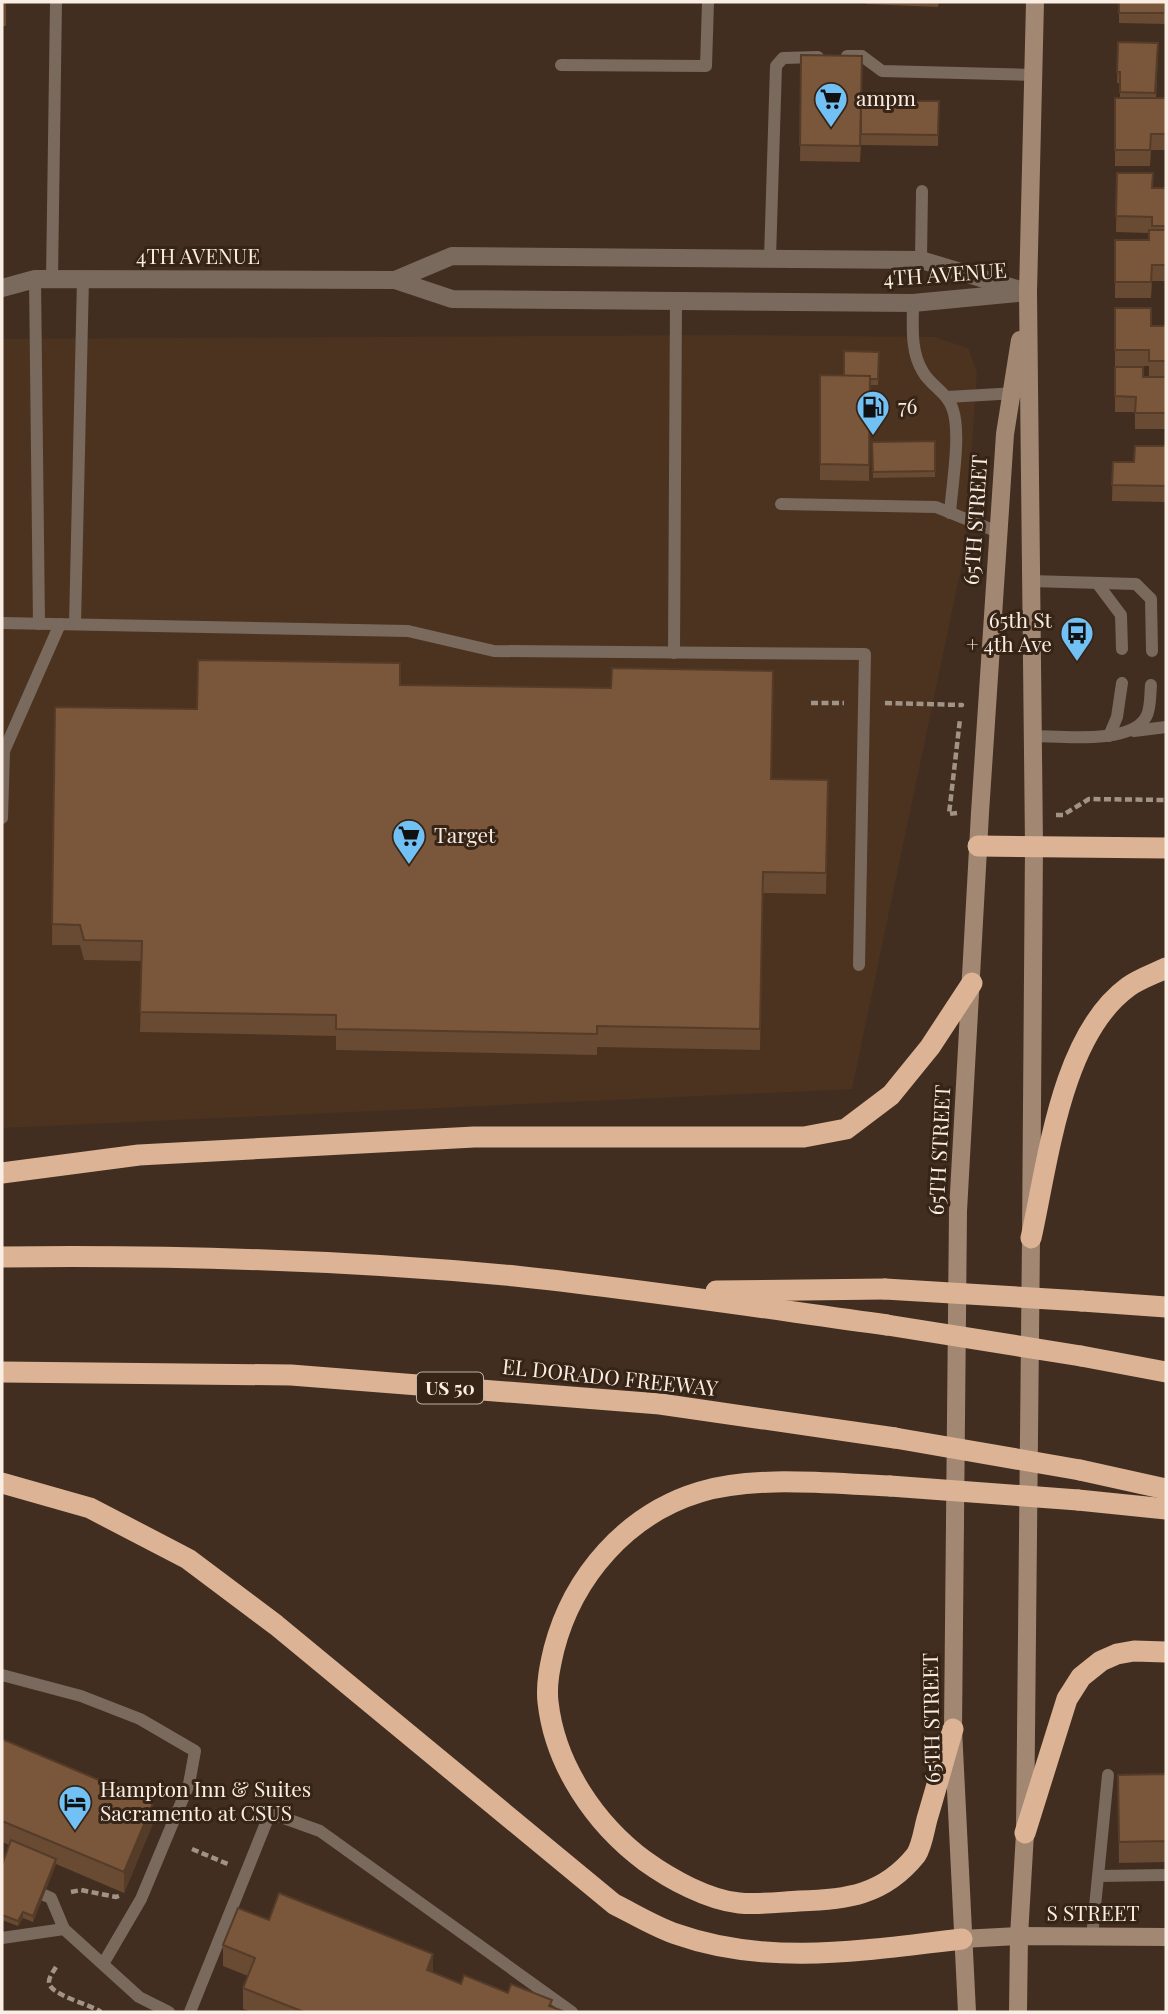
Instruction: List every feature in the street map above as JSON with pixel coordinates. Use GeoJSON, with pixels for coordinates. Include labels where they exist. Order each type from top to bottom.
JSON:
{"type":"FeatureCollection","features":[{"type":"Feature","properties":{"kind":"highway"},"geometry":{"type":"LineString","coordinates":[[978,846],[1166,848]]}},
{"type":"Feature","properties":{"kind":"highway"},"geometry":{"type":"LineString","coordinates":[[1031,1238],[1063,1094],[1077,1053],[1108,1006],[1128,987],[1166,968]]}},
{"type":"Feature","properties":{"kind":"highway"},"geometry":{"type":"LineString","coordinates":[[2,1173],[139,1155],[460,1138],[804,1137],[846,1129],[891,1095],[930,1047],[972,983]]}},
{"type":"Feature","properties":{"kind":"highway"},"geometry":{"type":"LineString","coordinates":[[2,1257],[207,1259],[375,1266],[514,1276],[887,1325],[1166,1372]]}},
{"type":"Feature","properties":{"kind":"highway"},"geometry":{"type":"LineString","coordinates":[[643,1291],[885,1289],[1166,1307]]}},
{"type":"Feature","properties":{"kind":"highway","name":"EL DORADO FREEWAY"},"geometry":{"type":"LineString","coordinates":[[2,1372],[291,1375],[660,1404],[895,1438],[1080,1470],[1166,1489]]}},
{"type":"Feature","properties":{"kind":"highway"},"geometry":{"type":"LineString","coordinates":[[2,1483],[90,1508],[188,1559],[276,1625],[614,1904],[675,1934],[741,1951],[810,1955],[961,1939]]}},
{"type":"Feature","properties":{"kind":"highway"},"geometry":{"type":"LineString","coordinates":[[953,1729],[918,1852],[896,1875],[868,1892],[838,1900],[738,1903],[693,1889],[665,1875],[627,1848],[605,1826],[578,1788],[558,1745],[548,1699],[549,1669],[561,1625],[581,1583],[609,1547],[632,1527],[671,1503],[700,1492],[730,1485],[760,1483],[890,1486],[1166,1509]]}},
{"type":"Feature","properties":{"kind":"highway"},"geometry":{"type":"LineString","coordinates":[[1025,1833],[1068,1699],[1081,1677],[1101,1661],[1117,1654],[1134,1651],[1166,1652]]}},
{"type":"Feature","properties":{"kind":"main road","name":"65TH STREET"},"geometry":{"type":"LineString","coordinates":[[1018,2012],[1025,1833],[1034,845],[1030,581],[1020,393],[1028,292],[1035,2]]}},
{"type":"Feature","properties":{"kind":"main road","name":"65TH STREET"},"geometry":{"type":"LineString","coordinates":[[967,2012],[961,1939],[953,1729],[958,1211],[1005,434],[1020,393]]}},
{"type":"Feature","properties":{"kind":"main road","name":"S STREET"},"geometry":{"type":"LineString","coordinates":[[961,1939],[1019,1936],[1166,1937]]}},
{"type":"Feature","properties":{"kind":"street","name":"4TH AVENUE"},"geometry":{"type":"LineString","coordinates":[[395,280],[452,256],[920,260],[1028,292]]}},
{"type":"Feature","properties":{"kind":"street","name":"4TH AVENUE"},"geometry":{"type":"LineString","coordinates":[[2,288],[44,279],[395,280],[452,299],[913,303],[1028,292]]}},
{"type":"Feature","properties":{"kind":"lane"},"geometry":{"type":"LineString","coordinates":[[38,624],[44,279],[56,2]]}},
{"type":"Feature","properties":{"kind":"lane"},"geometry":{"type":"LineString","coordinates":[[561,65],[706,66],[708,2]]}},
{"type":"Feature","properties":{"kind":"lane"},"geometry":{"type":"LineString","coordinates":[[770,258],[776,66],[783,58],[862,56],[882,71],[1034,75]]}},
{"type":"Feature","properties":{"kind":"lane"},"geometry":{"type":"LineString","coordinates":[[920,260],[922,191]]}},
{"type":"Feature","properties":{"kind":"lane"},"geometry":{"type":"LineString","coordinates":[[75,624],[83,279]]}},
{"type":"Feature","properties":{"kind":"lane"},"geometry":{"type":"LineString","coordinates":[[674,653],[676,301]]}},
{"type":"Feature","properties":{"kind":"lane"},"geometry":{"type":"LineString","coordinates":[[913,303],[913,341],[916,356],[923,373],[947,397],[953,410],[956,436],[950,513]]}},
{"type":"Feature","properties":{"kind":"lane"},"geometry":{"type":"LineString","coordinates":[[947,397],[1020,393]]}},
{"type":"Feature","properties":{"kind":"lane"},"geometry":{"type":"LineString","coordinates":[[781,504],[936,507],[998,532]]}},
{"type":"Feature","properties":{"kind":"lane"},"geometry":{"type":"LineString","coordinates":[[1030,581],[1136,584],[1151,599],[1152,651]]}},
{"type":"Feature","properties":{"kind":"lane"},"geometry":{"type":"LineString","coordinates":[[1097,583],[1121,615],[1122,649]]}},
{"type":"Feature","properties":{"kind":"lane"},"geometry":{"type":"LineString","coordinates":[[2,623],[408,632],[494,651],[864,654],[859,965]]}},
{"type":"Feature","properties":{"kind":"lane"},"geometry":{"type":"LineString","coordinates":[[2,818],[4,751],[60,624]]}},
{"type":"Feature","properties":{"kind":"lane"},"geometry":{"type":"LineString","coordinates":[[1109,736],[1117,717],[1122,682]]}},
{"type":"Feature","properties":{"kind":"lane"},"geometry":{"type":"LineString","coordinates":[[1134,731],[1147,716],[1151,685]]}},
{"type":"Feature","properties":{"kind":"lane"},"geometry":{"type":"LineString","coordinates":[[1032,736],[1109,736],[1166,727]]}},
{"type":"Feature","properties":{"kind":"lane"},"geometry":{"type":"LineString","coordinates":[[2,1675],[81,1696],[128,1715],[195,1751],[189,1784],[141,1899],[103,1964]]}},
{"type":"Feature","properties":{"kind":"lane"},"geometry":{"type":"LineString","coordinates":[[1093,1937],[1108,1776]]}},
{"type":"Feature","properties":{"kind":"lane"},"geometry":{"type":"LineString","coordinates":[[190,2012],[270,1813],[320,1831],[572,2012]]}},
{"type":"Feature","properties":{"kind":"lane"},"geometry":{"type":"LineString","coordinates":[[1098,1875],[1166,1875]]}},
{"type":"Feature","properties":{"kind":"lane"},"geometry":{"type":"LineString","coordinates":[[44,1895],[51,1898],[64,1929],[139,1997],[169,2012]]}},
{"type":"Feature","properties":{"kind":"lane"},"geometry":{"type":"LineString","coordinates":[[2,1938],[64,1929]]}},
{"type":"Feature","properties":{"kind":"path"},"geometry":{"type":"LineString","coordinates":[[192,1849],[233,1866]]}},
{"type":"Feature","properties":{"kind":"path"},"geometry":{"type":"LineString","coordinates":[[73,1904],[66,1893],[80,1889],[116,1896],[124,1894]]}},
{"type":"Feature","properties":{"kind":"path"},"geometry":{"type":"LineString","coordinates":[[56,1967],[49,1978],[48,1985],[52,1991],[101,2012]]}},
{"type":"Feature","properties":{"kind":"shaded area"},"geometry":{"type":"Polygon","coordinates":[[[736,335],[935,337],[968,348],[977,372],[965,549],[852,1089],[2,1128],[2,339],[736,335]]]}},
{"type":"Feature","properties":{"kind":"building"},"geometry":{"type":"Polygon","coordinates":[[[1119,2],[1165,2],[1165,13],[1119,13],[1119,2]]]}},
{"type":"Feature","properties":{"kind":"building"},"geometry":{"type":"Polygon","coordinates":[[[1118,42],[1158,43],[1155,93],[1120,92],[1120,72],[1117,72],[1118,42]]]}},
{"type":"Feature","properties":{"kind":"building","name":"ampm"},"geometry":{"type":"Polygon","coordinates":[[[801,55],[862,56],[860,146],[800,145],[801,55]]]}},
{"type":"Feature","properties":{"kind":"building"},"geometry":{"type":"Polygon","coordinates":[[[1115,98],[1166,98],[1166,134],[1151,134],[1150,150],[1115,150],[1115,98]]]}},
{"type":"Feature","properties":{"kind":"building"},"geometry":{"type":"Polygon","coordinates":[[[861,101],[939,101],[938,135],[861,134],[861,101]]]}},
{"type":"Feature","properties":{"kind":"building"},"geometry":{"type":"Polygon","coordinates":[[[1117,173],[1153,173],[1152,188],[1166,188],[1166,226],[1152,226],[1152,217],[1116,216],[1117,173]]]}},
{"type":"Feature","properties":{"kind":"building"},"geometry":{"type":"Polygon","coordinates":[[[1149,230],[1166,230],[1166,265],[1152,265],[1151,282],[1115,282],[1115,240],[1149,240],[1149,230]]]}},
{"type":"Feature","properties":{"kind":"building"},"geometry":{"type":"Polygon","coordinates":[[[1115,308],[1151,308],[1151,326],[1166,326],[1166,361],[1149,361],[1149,350],[1115,350],[1115,308]]]}},
{"type":"Feature","properties":{"kind":"building"},"geometry":{"type":"Polygon","coordinates":[[[844,351],[879,352],[878,379],[870,379],[870,376],[844,376],[844,351]]]}},
{"type":"Feature","properties":{"kind":"building"},"geometry":{"type":"Polygon","coordinates":[[[1115,367],[1143,367],[1143,377],[1166,377],[1166,413],[1135,413],[1136,397],[1115,396],[1115,367]]]}},
{"type":"Feature","properties":{"kind":"building"},"geometry":{"type":"Polygon","coordinates":[[[820,375],[870,376],[869,465],[820,464],[820,375]]]}},
{"type":"Feature","properties":{"kind":"building"},"geometry":{"type":"Polygon","coordinates":[[[935,441],[935,471],[873,472],[872,442],[935,441]]]}},
{"type":"Feature","properties":{"kind":"building"},"geometry":{"type":"Polygon","coordinates":[[[1135,446],[1166,446],[1166,486],[1112,485],[1113,462],[1134,462],[1135,446]]]}},
{"type":"Feature","properties":{"kind":"building"},"geometry":{"type":"Polygon","coordinates":[[[198,660],[400,663],[400,685],[611,688],[612,668],[773,671],[771,779],[828,780],[826,873],[763,872],[760,1029],[597,1026],[597,1034],[336,1029],[336,1015],[140,1012],[142,941],[84,940],[80,925],[52,924],[55,707],[197,709],[198,660]]]}},
{"type":"Feature","properties":{"kind":"building","name":"Hampton Inn & Suites Sacramento at CSUS"},"geometry":{"type":"Polygon","coordinates":[[[2,1739],[153,1803],[124,1872],[2,1821],[2,1739]]]}},
{"type":"Feature","properties":{"kind":"building"},"geometry":{"type":"Polygon","coordinates":[[[1166,1774],[1166,1841],[1119,1842],[1118,1775],[1166,1774]]]}},
{"type":"Feature","properties":{"kind":"building"},"geometry":{"type":"Polygon","coordinates":[[[11,1840],[56,1859],[33,1916],[23,1912],[18,1921],[2,1915],[2,1865],[11,1840]]]}},
{"type":"Feature","properties":{"kind":"building"},"geometry":{"type":"Polygon","coordinates":[[[279,1893],[433,1954],[427,1970],[461,1984],[464,1975],[508,1993],[511,1984],[552,2000],[549,2006],[565,2012],[304,2012],[243,1988],[255,1958],[223,1945],[238,1908],[269,1920],[279,1893]]]}},
{"type":"Feature","properties":{"kind":"place","name":"ampm"},"geometry":{"type":"Point","coordinates":[831,129]}},
{"type":"Feature","properties":{"kind":"place","name":"76"},"geometry":{"type":"Point","coordinates":[873,437]}},
{"type":"Feature","properties":{"kind":"place","name":"65th St + 4th Ave"},"geometry":{"type":"Point","coordinates":[1077,663]}},
{"type":"Feature","properties":{"kind":"place","name":"Target"},"geometry":{"type":"Point","coordinates":[409,866]}},
{"type":"Feature","properties":{"kind":"place","name":"Hampton Inn & Suites Sacramento at CSUS"},"geometry":{"type":"Point","coordinates":[75,1832]}}]}
